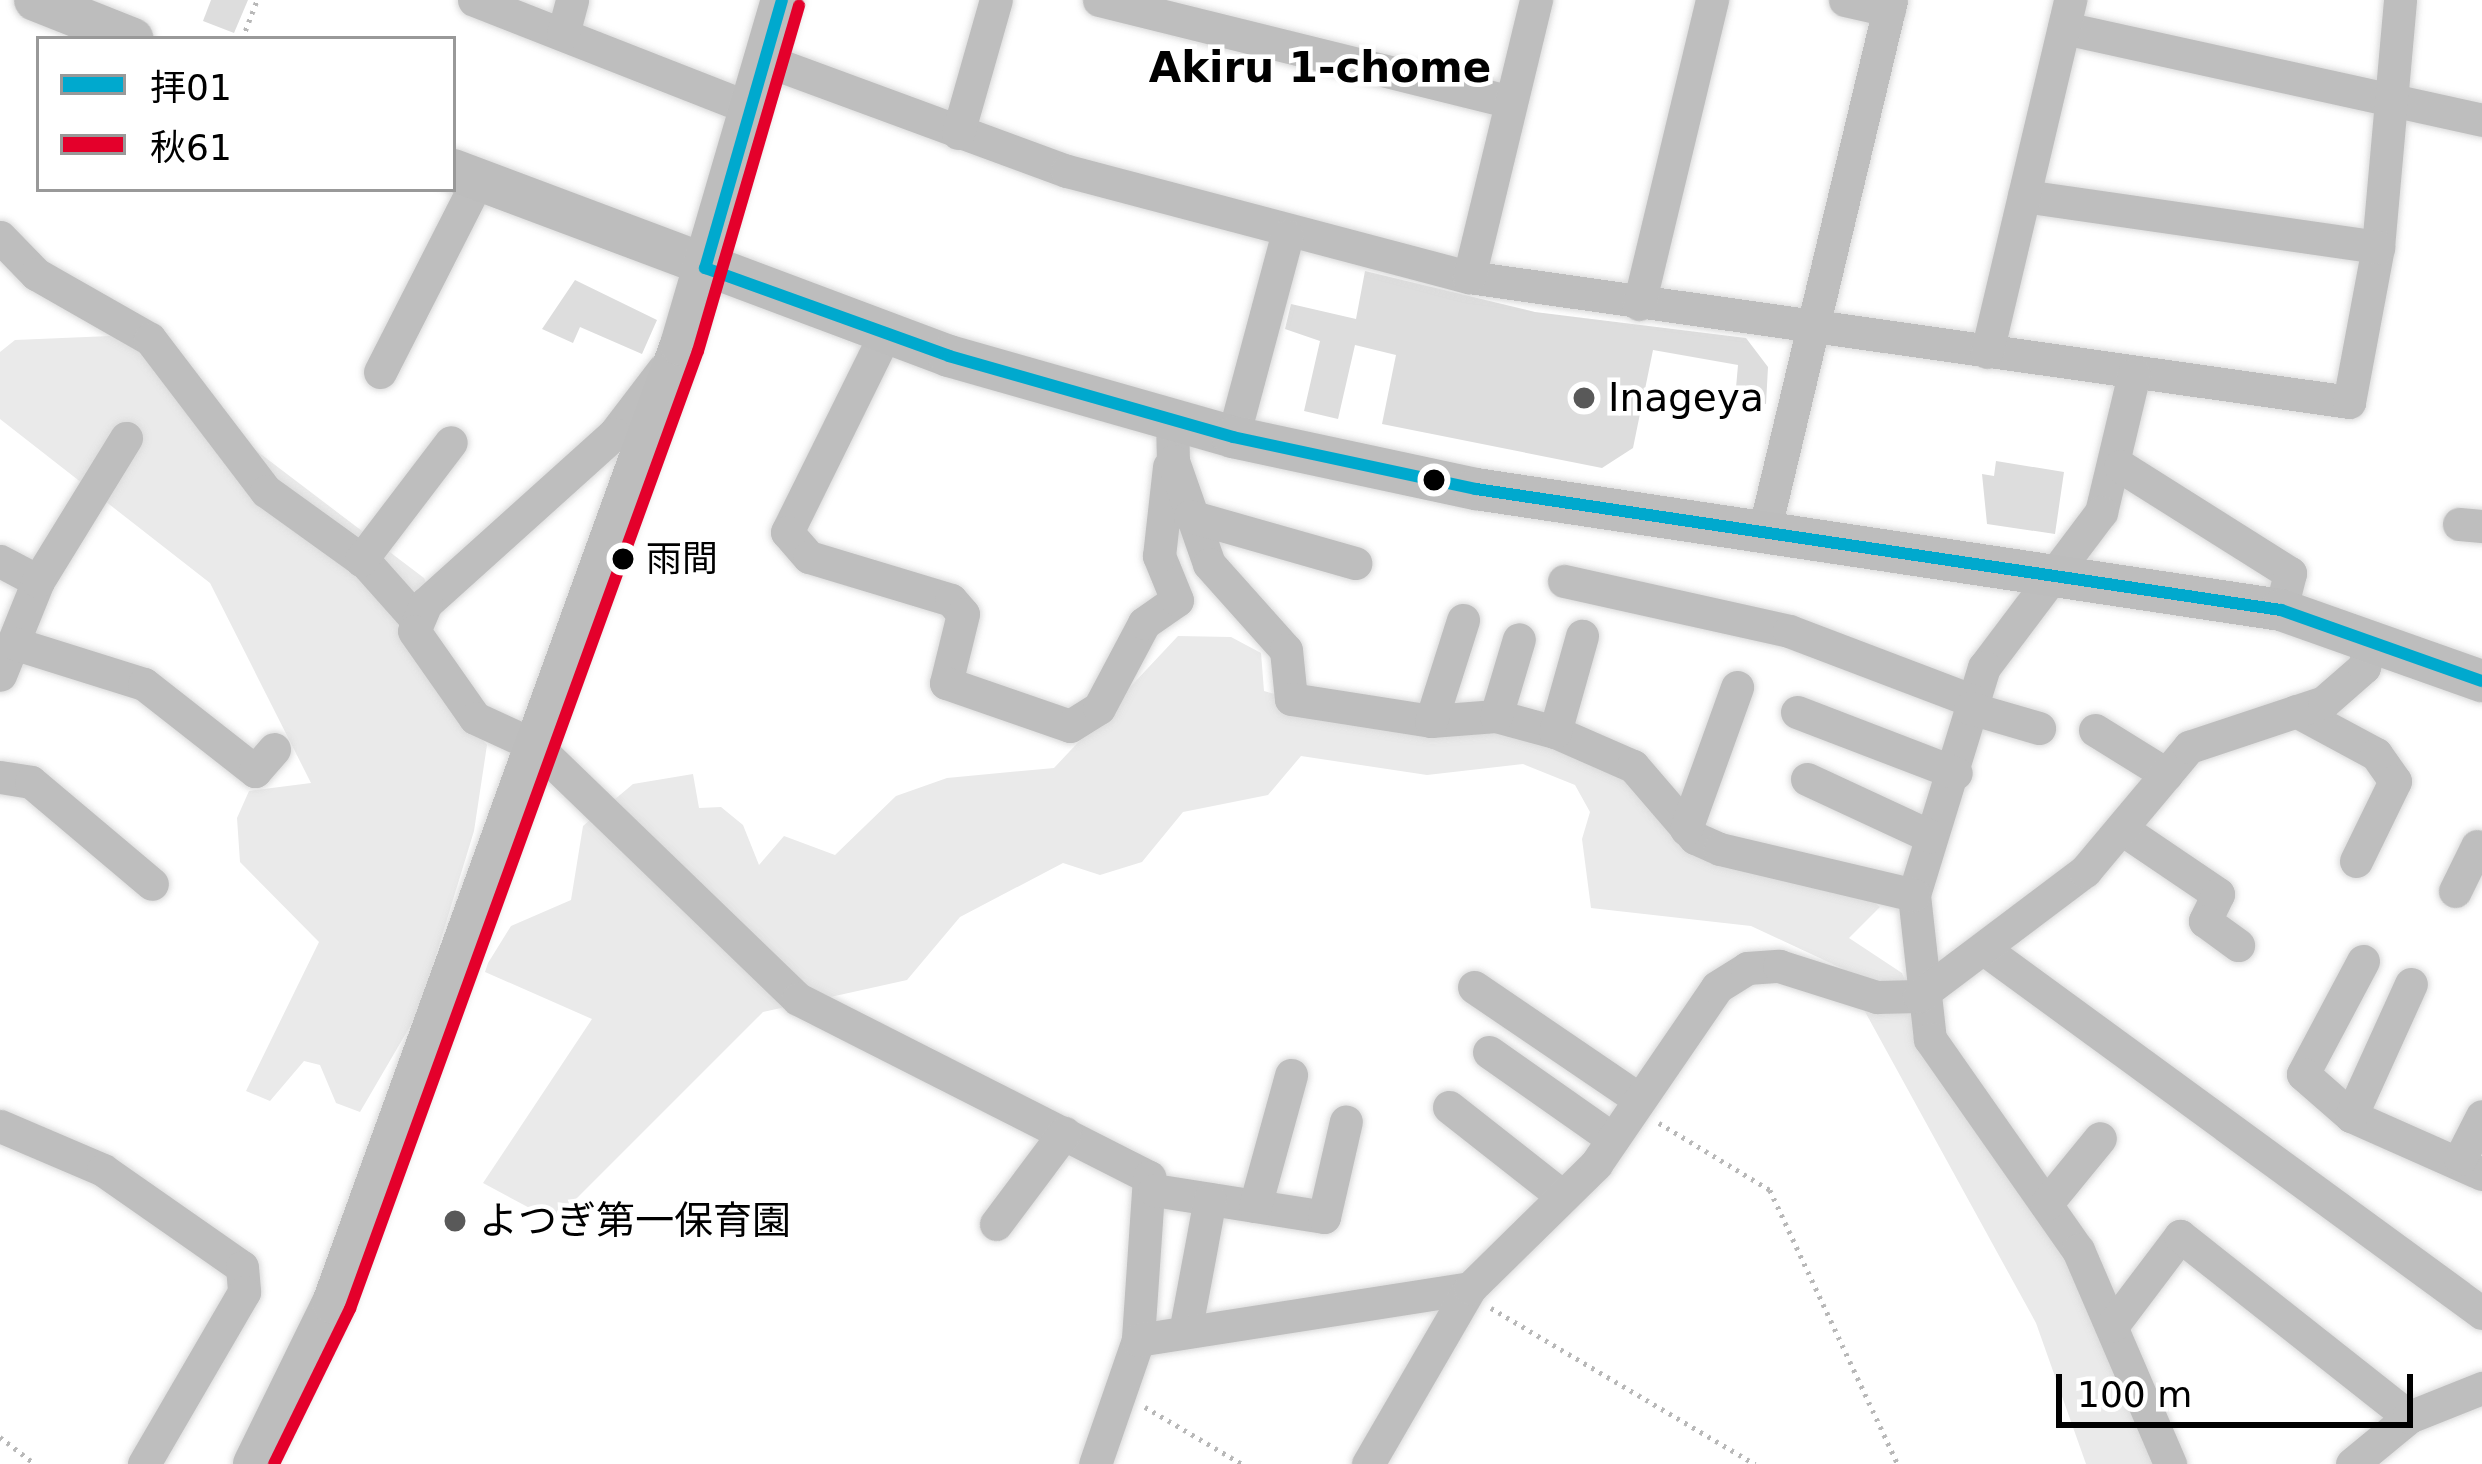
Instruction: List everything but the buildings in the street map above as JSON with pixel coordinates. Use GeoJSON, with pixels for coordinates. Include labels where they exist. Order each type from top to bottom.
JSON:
{"type":"FeatureCollection","features":[{"type":"Feature","properties":{"kind":"main road"},"geometry":{"type":"LineString","coordinates":[[34,0],[125,36]]}},
{"type":"Feature","properties":{"kind":"main road"},"geometry":{"type":"LineString","coordinates":[[254,1464],[333,1303],[681,345],[782,0]]}},
{"type":"Feature","properties":{"kind":"main road"},"geometry":{"type":"LineString","coordinates":[[466,175],[1173,441],[1233,437],[1476,489],[2281,610],[2372,638],[2482,681]]}},
{"type":"Feature","properties":{"kind":"street"},"geometry":{"type":"LineString","coordinates":[[473,0],[752,109]]}},
{"type":"Feature","properties":{"kind":"street"},"geometry":{"type":"LineString","coordinates":[[563,34],[572,0]]}},
{"type":"Feature","properties":{"kind":"street"},"geometry":{"type":"LineString","coordinates":[[958,134],[996,0]]}},
{"type":"Feature","properties":{"kind":"street"},"geometry":{"type":"LineString","coordinates":[[1099,0],[1511,102]]}},
{"type":"Feature","properties":{"kind":"street"},"geometry":{"type":"LineString","coordinates":[[1469,277],[1536,0]]}},
{"type":"Feature","properties":{"kind":"street"},"geometry":{"type":"LineString","coordinates":[[1639,304],[1712,0]]}},
{"type":"Feature","properties":{"kind":"street"},"geometry":{"type":"LineString","coordinates":[[1764,532],[1890,5],[1845,0]]}},
{"type":"Feature","properties":{"kind":"street"},"geometry":{"type":"LineString","coordinates":[[765,61],[958,134],[1286,236],[1469,277],[2349,402],[2378,248],[2386,103],[2401,0]]}},
{"type":"Feature","properties":{"kind":"street"},"geometry":{"type":"LineString","coordinates":[[1987,352],[2067,14],[2386,103],[2482,120]]}},
{"type":"Feature","properties":{"kind":"street"},"geometry":{"type":"LineString","coordinates":[[380,373],[466,175]]}},
{"type":"Feature","properties":{"kind":"street"},"geometry":{"type":"LineString","coordinates":[[2024,196],[2378,248]]}},
{"type":"Feature","properties":{"kind":"street"},"geometry":{"type":"LineString","coordinates":[[1233,437],[1286,236]]}},
{"type":"Feature","properties":{"kind":"street"},"geometry":{"type":"LineString","coordinates":[[0,237],[36,274],[150,339],[266,490],[361,560],[415,618],[475,718],[536,746],[798,999],[1136,1165],[1154,1190],[1138,1340],[1095,1464]]}},
{"type":"Feature","properties":{"kind":"street"},"geometry":{"type":"LineString","coordinates":[[885,334],[787,532],[809,557],[951,600],[963,614],[946,682],[1070,726],[1099,708],[1144,623],[1177,600],[1159,556],[1173,441]]}},
{"type":"Feature","properties":{"kind":"street"},"geometry":{"type":"LineString","coordinates":[[415,618],[614,434],[681,345]]}},
{"type":"Feature","properties":{"kind":"street"},"geometry":{"type":"LineString","coordinates":[[2134,374],[2120,466],[2058,575],[1996,649],[1971,704],[1956,773],[1930,836],[1914,895],[1919,996],[1930,1039],[2046,1204],[2112,1326],[2170,1464]]}},
{"type":"Feature","properties":{"kind":"street"},"geometry":{"type":"LineString","coordinates":[[0,675],[38,580],[126,438]]}},
{"type":"Feature","properties":{"kind":"street"},"geometry":{"type":"LineString","coordinates":[[1173,441],[1190,516],[1209,564],[1286,650],[1292,699],[1431,721],[1496,716],[1555,732],[1633,766],[1687,829],[1720,849],[1914,895]]}},
{"type":"Feature","properties":{"kind":"street"},"geometry":{"type":"LineString","coordinates":[[361,560],[451,442]]}},
{"type":"Feature","properties":{"kind":"street"},"geometry":{"type":"LineString","coordinates":[[2120,466],[2290,573],[2281,610]]}},
{"type":"Feature","properties":{"kind":"street"},"geometry":{"type":"LineString","coordinates":[[1190,516],[1355,562]]}},
{"type":"Feature","properties":{"kind":"street"},"geometry":{"type":"LineString","coordinates":[[0,561],[38,580]]}},
{"type":"Feature","properties":{"kind":"street"},"geometry":{"type":"LineString","coordinates":[[1564,581],[1789,631],[2039,728]]}},
{"type":"Feature","properties":{"kind":"street"},"geometry":{"type":"LineString","coordinates":[[1431,721],[1463,620]]}},
{"type":"Feature","properties":{"kind":"street"},"geometry":{"type":"LineString","coordinates":[[1555,732],[1582,636]]}},
{"type":"Feature","properties":{"kind":"street"},"geometry":{"type":"LineString","coordinates":[[1368,1464],[1470,1288],[1613,1139],[1696,1011],[1747,968],[1919,996],[1984,949],[2122,829],[2166,775],[2224,727],[2296,711],[2364,667],[2372,638]]}},
{"type":"Feature","properties":{"kind":"street"},"geometry":{"type":"LineString","coordinates":[[1496,716],[1519,639]]}},
{"type":"Feature","properties":{"kind":"street"},"geometry":{"type":"LineString","coordinates":[[13,643],[145,684],[255,771],[274,749]]}},
{"type":"Feature","properties":{"kind":"street"},"geometry":{"type":"LineString","coordinates":[[1687,829],[1737,687]]}},
{"type":"Feature","properties":{"kind":"street"},"geometry":{"type":"LineString","coordinates":[[2296,711],[2376,754],[2395,782],[2356,860]]}},
{"type":"Feature","properties":{"kind":"street"},"geometry":{"type":"LineString","coordinates":[[1797,712],[1956,773]]}},
{"type":"Feature","properties":{"kind":"street"},"geometry":{"type":"LineString","coordinates":[[2095,730],[2166,775]]}},
{"type":"Feature","properties":{"kind":"street"},"geometry":{"type":"LineString","coordinates":[[0,777],[31,782],[152,884]]}},
{"type":"Feature","properties":{"kind":"street"},"geometry":{"type":"LineString","coordinates":[[1807,779],[1930,836]]}},
{"type":"Feature","properties":{"kind":"street"},"geometry":{"type":"LineString","coordinates":[[2122,829],[2218,894],[2205,921],[2238,945]]}},
{"type":"Feature","properties":{"kind":"street"},"geometry":{"type":"LineString","coordinates":[[1984,949],[2482,1313]]}},
{"type":"Feature","properties":{"kind":"street"},"geometry":{"type":"LineString","coordinates":[[2362,961],[2303,1074],[2351,1116],[2471,1167],[2482,1116]]}},
{"type":"Feature","properties":{"kind":"street"},"geometry":{"type":"LineString","coordinates":[[2351,1116],[2411,983]]}},
{"type":"Feature","properties":{"kind":"street"},"geometry":{"type":"LineString","coordinates":[[1474,987],[1636,1103]]}},
{"type":"Feature","properties":{"kind":"street"},"geometry":{"type":"LineString","coordinates":[[1490,1052],[1613,1139]]}},
{"type":"Feature","properties":{"kind":"street"},"geometry":{"type":"LineString","coordinates":[[1255,1206],[1291,1076]]}},
{"type":"Feature","properties":{"kind":"street"},"geometry":{"type":"LineString","coordinates":[[1449,1107],[1561,1196]]}},
{"type":"Feature","properties":{"kind":"street"},"geometry":{"type":"LineString","coordinates":[[1154,1190],[1324,1217],[1346,1121]]}},
{"type":"Feature","properties":{"kind":"street"},"geometry":{"type":"LineString","coordinates":[[0,1126],[103,1171],[242,1267],[244,1292],[144,1464]]}},
{"type":"Feature","properties":{"kind":"street"},"geometry":{"type":"LineString","coordinates":[[996,1224],[1064,1133]]}},
{"type":"Feature","properties":{"kind":"street"},"geometry":{"type":"LineString","coordinates":[[2046,1204],[2100,1138]]}},
{"type":"Feature","properties":{"kind":"street"},"geometry":{"type":"LineString","coordinates":[[1186,1328],[1210,1199]]}},
{"type":"Feature","properties":{"kind":"street"},"geometry":{"type":"LineString","coordinates":[[2112,1326],[2180,1236],[2409,1417]]}},
{"type":"Feature","properties":{"kind":"street"},"geometry":{"type":"LineString","coordinates":[[1138,1340],[1186,1328],[1470,1288]]}},
{"type":"Feature","properties":{"kind":"street"},"geometry":{"type":"LineString","coordinates":[[2352,1464],[2409,1417],[2482,1388]]}},
{"type":"Feature","properties":{"kind":"path"},"geometry":{"type":"LineString","coordinates":[[243,36],[257,0]]}},
{"type":"Feature","properties":{"kind":"path"},"geometry":{"type":"LineString","coordinates":[[1636,1103],[1770,1190],[1898,1464]]}},
{"type":"Feature","properties":{"kind":"path"},"geometry":{"type":"LineString","coordinates":[[1470,1288],[1755,1464]]}},
{"type":"Feature","properties":{"kind":"path"},"geometry":{"type":"LineString","coordinates":[[1119,1393],[1242,1464]]}},
{"type":"Feature","properties":{"kind":"path"},"geometry":{"type":"LineString","coordinates":[[0,1437],[35,1464]]}},
{"type":"Feature","properties":{"kind":"shaded area"},"geometry":{"type":"Polygon","coordinates":[[[157,334],[246,443],[424,578],[434,602],[417,658],[487,745],[474,831],[419,1011],[360,1112],[336,1103],[320,1065],[304,1061],[270,1101],[246,1091],[319,942],[240,862],[237,818],[249,791],[311,783],[210,583],[0,419],[0,352],[15,340],[157,334]]]}},
{"type":"Feature","properties":{"kind":"shaded area"},"geometry":{"type":"Polygon","coordinates":[[[1178,636],[1231,637],[1261,653],[1264,691],[1388,725],[1489,726],[1613,756],[1709,854],[1852,885],[1880,907],[1849,938],[1902,973],[1939,1071],[2062,1253],[2155,1464],[2086,1464],[2036,1323],[1841,968],[1751,926],[1591,908],[1582,839],[1590,812],[1575,785],[1523,764],[1427,775],[1301,756],[1268,795],[1183,812],[1142,862],[1100,875],[1063,863],[960,917],[907,980],[763,1012],[554,1221],[483,1183],[592,1019],[485,972],[488,963],[511,926],[571,900],[583,826],[633,784],[693,774],[699,808],[721,807],[743,825],[759,865],[784,836],[835,855],[896,796],[947,778],[1054,768],[1178,636]]]}},
{"type":"Feature","properties":{"kind":"transit line","name":"拝01"},"geometry":{"type":"LineString","coordinates":[[782,0],[705,268],[949,356],[1233,437],[1476,489],[2281,610],[2482,681]]}},
{"type":"Feature","properties":{"kind":"transit line","name":"秋61"},"geometry":{"type":"LineString","coordinates":[[274,1464],[350,1309],[698,351],[799,5]]}},
{"type":"Feature","properties":{"kind":"place","name":"Inageya"},"geometry":{"type":"Point","coordinates":[1584,398]}},
{"type":"Feature","properties":{"kind":"place","name":"雨間"},"geometry":{"type":"Point","coordinates":[623,559]}},
{"type":"Feature","properties":{"kind":"place","name":"よつぎ第一保育園"},"geometry":{"type":"Point","coordinates":[455,1221]}},
{"type":"Feature","properties":{"kind":"district","name":"Akiru 1-chome"},"geometry":{"type":"Point","coordinates":[1320,68]}}]}
